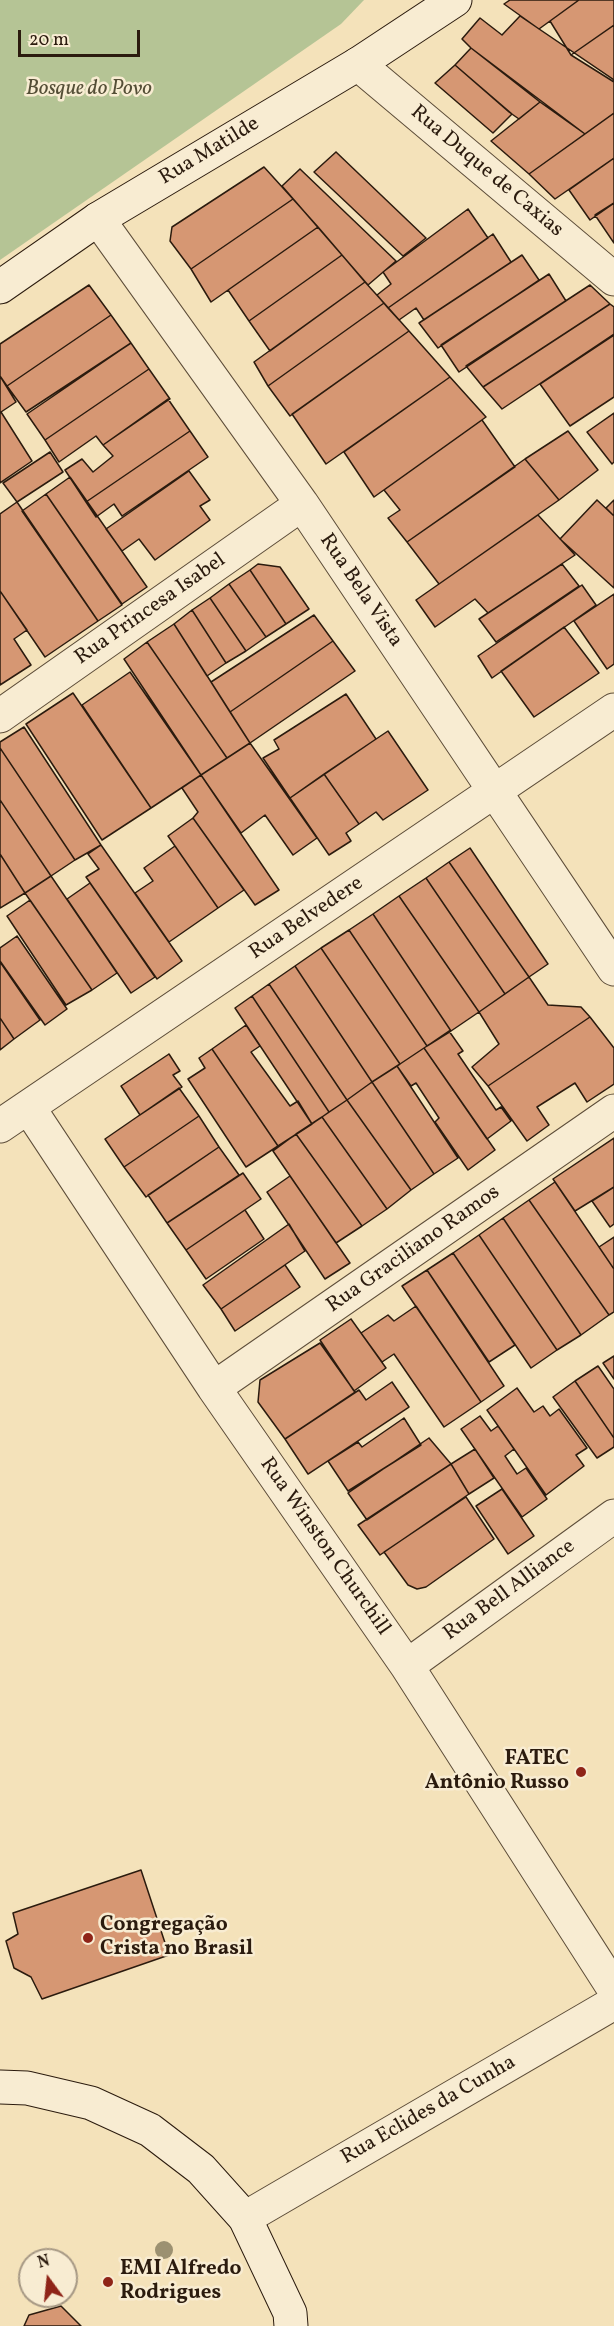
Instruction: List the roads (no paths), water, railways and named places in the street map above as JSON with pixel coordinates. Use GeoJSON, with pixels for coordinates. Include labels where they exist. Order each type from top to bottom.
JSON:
{"type":"FeatureCollection","features":[{"type":"Feature","properties":{"kind":"street","name":"Rua Matilde"},"geometry":{"type":"LineString","coordinates":[[0,287],[98,219],[358,64],[425,10],[455,0]]}},
{"type":"Feature","properties":{"kind":"street","name":"Rua Duque de Caxias"},"geometry":{"type":"LineString","coordinates":[[358,64],[614,279]]}},
{"type":"Feature","properties":{"kind":"street","name":"Rua Bela Vista"},"geometry":{"type":"LineString","coordinates":[[98,219],[302,504],[614,969]]}},
{"type":"Feature","properties":{"kind":"street","name":"Rua Princesa Isabel"},"geometry":{"type":"LineString","coordinates":[[0,716],[302,504]]}},
{"type":"Feature","properties":{"kind":"street","name":"Rua Belvedere"},"geometry":{"type":"LineString","coordinates":[[0,1126],[614,710]]}},
{"type":"Feature","properties":{"kind":"street","name":"Rua Winston Churchill"},"geometry":{"type":"LineString","coordinates":[[29,1108],[214,1388],[407,1666],[614,1989]]}},
{"type":"Feature","properties":{"kind":"street","name":"Rua Graciliano Ramos"},"geometry":{"type":"LineString","coordinates":[[214,1388],[614,1111]]}},
{"type":"Feature","properties":{"kind":"street","name":"Rua Bell Alliance"},"geometry":{"type":"LineString","coordinates":[[407,1666],[614,1516]]}},
{"type":"Feature","properties":{"kind":"street","name":"Rua Eclides da Cunha"},"geometry":{"type":"LineString","coordinates":[[245,2218],[614,2003]]}},
{"type":"Feature","properties":{"kind":"street"},"geometry":{"type":"LineString","coordinates":[[0,2087],[27,2088],[91,2103],[150,2130],[201,2169],[245,2218],[290,2313],[291,2326]]}},
{"type":"Feature","properties":{"kind":"place","name":"FATEC Antônio Russo"},"geometry":{"type":"Point","coordinates":[581,1772]}},
{"type":"Feature","properties":{"kind":"place","name":"Congregação Crista no Brasil"},"geometry":{"type":"Point","coordinates":[88,1938]}},
{"type":"Feature","properties":{"kind":"place","name":"EMI Alfredo Rodrigues"},"geometry":{"type":"Point","coordinates":[108,2282]}},
{"type":"Feature","properties":{"kind":"park label","name":"Bosque do Povo"},"geometry":{"type":"Point","coordinates":[89,90]}}]}
